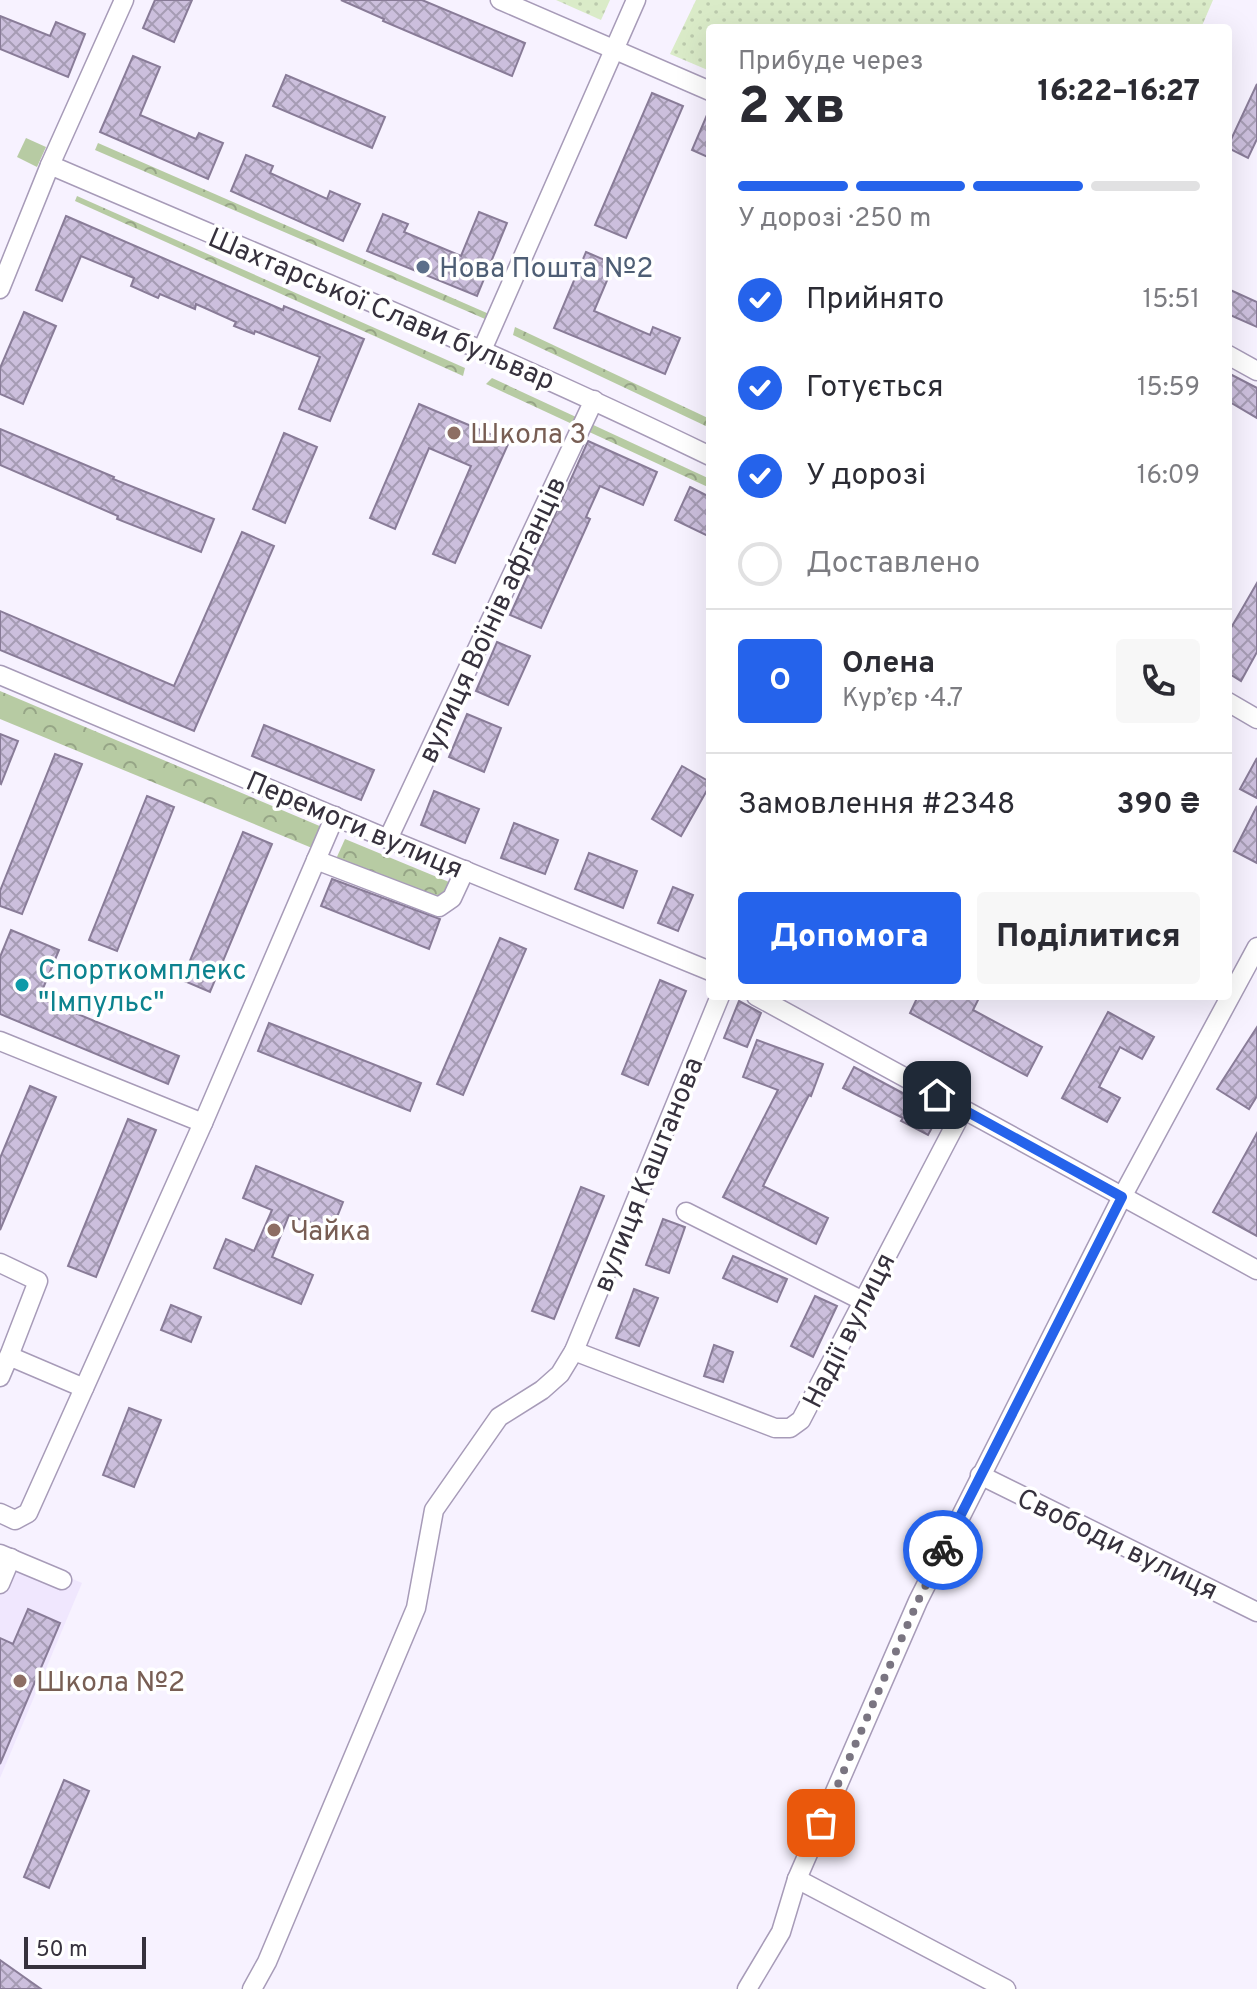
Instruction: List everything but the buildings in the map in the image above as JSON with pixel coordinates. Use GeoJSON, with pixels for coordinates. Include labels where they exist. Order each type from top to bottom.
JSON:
{"type":"FeatureCollection","features":[{"type":"Feature","properties":{"kind":"street"},"geometry":{"type":"LineString","coordinates":[[0,289],[50,165],[124,0]]}},
{"type":"Feature","properties":{"kind":"street"},"geometry":{"type":"LineString","coordinates":[[500,0],[706,89]]}},
{"type":"Feature","properties":{"kind":"street"},"geometry":{"type":"LineString","coordinates":[[482,350],[636,0]]}},
{"type":"Feature","properties":{"kind":"street","name":"Шахтарської Слави бульвар"},"geometry":{"type":"LineString","coordinates":[[50,165],[482,350],[706,454]]}},
{"type":"Feature","properties":{"kind":"street"},"geometry":{"type":"LineString","coordinates":[[1232,357],[1257,371]]}},
{"type":"Feature","properties":{"kind":"street","name":"вулиця Воїнів афганців"},"geometry":{"type":"LineString","coordinates":[[388,839],[594,400]]}},
{"type":"Feature","properties":{"kind":"street","name":"Перемоги вулиця"},"geometry":{"type":"LineString","coordinates":[[0,675],[388,839],[706,968]]}},
{"type":"Feature","properties":{"kind":"street"},"geometry":{"type":"LineString","coordinates":[[1232,704],[1257,719]]}},
{"type":"Feature","properties":{"kind":"street"},"geometry":{"type":"LineString","coordinates":[[0,1513],[15,1520],[28,1513],[203,1123],[335,816]]}},
{"type":"Feature","properties":{"kind":"street"},"geometry":{"type":"LineString","coordinates":[[316,860],[439,907],[452,898],[465,870]]}},
{"type":"Feature","properties":{"kind":"street"},"geometry":{"type":"LineString","coordinates":[[1232,993],[1257,947]]}},
{"type":"Feature","properties":{"kind":"street","name":"вулиця Каштанова"},"geometry":{"type":"LineString","coordinates":[[252,1989],[267,1962],[416,1608],[434,1510],[499,1417],[542,1390],[560,1374],[574,1351],[718,1000]]}},
{"type":"Feature","properties":{"kind":"street"},"geometry":{"type":"LineString","coordinates":[[763,1000],[1257,1270]]}},
{"type":"Feature","properties":{"kind":"street"},"geometry":{"type":"LineString","coordinates":[[747,1989],[781,1932],[797,1879],[918,1601],[1122,1197],[1228,1000]]}},
{"type":"Feature","properties":{"kind":"street"},"geometry":{"type":"LineString","coordinates":[[0,1041],[203,1123]]}},
{"type":"Feature","properties":{"kind":"street","name":"Надії вулиця"},"geometry":{"type":"LineString","coordinates":[[574,1351],[775,1428],[790,1428],[801,1420],[963,1110]]}},
{"type":"Feature","properties":{"kind":"street"},"geometry":{"type":"LineString","coordinates":[[686,1212],[863,1301]]}},
{"type":"Feature","properties":{"kind":"street"},"geometry":{"type":"LineString","coordinates":[[0,1263],[38,1281],[0,1377]]}},
{"type":"Feature","properties":{"kind":"street"},"geometry":{"type":"LineString","coordinates":[[9,1356],[84,1388]]}},
{"type":"Feature","properties":{"kind":"street","name":"Свободи вулиця"},"geometry":{"type":"LineString","coordinates":[[980,1475],[1257,1612]]}},
{"type":"Feature","properties":{"kind":"street"},"geometry":{"type":"LineString","coordinates":[[0,1584],[6,1556],[62,1580]]}},
{"type":"Feature","properties":{"kind":"street"},"geometry":{"type":"LineString","coordinates":[[797,1879],[1006,1989]]}},
{"type":"Feature","properties":{"kind":"shaded area","name":"Школа №2"},"geometry":{"type":"Polygon","coordinates":[[[0,1548],[82,1583],[0,1778],[0,1548]]]}},
{"type":"Feature","properties":{"kind":"green space"},"geometry":{"type":"Polygon","coordinates":[[[556,0],[610,0],[601,20],[556,0]]]}},
{"type":"Feature","properties":{"kind":"green space"},"geometry":{"type":"Polygon","coordinates":[[[696,0],[1213,0],[1203,24],[706,24],[706,69],[670,54],[696,0]]]}},
{"type":"Feature","properties":{"kind":"green space"},"geometry":{"type":"Polygon","coordinates":[[[26,138],[46,147],[37,167],[17,157],[26,138]]]}},
{"type":"Feature","properties":{"kind":"green space"},"geometry":{"type":"Polygon","coordinates":[[[98,143],[496,317],[492,322],[95,150],[98,143]]]}},
{"type":"Feature","properties":{"kind":"green space"},"geometry":{"type":"Polygon","coordinates":[[[77,196],[465,368],[463,376],[75,201],[77,196]]]}},
{"type":"Feature","properties":{"kind":"green space"},"geometry":{"type":"Polygon","coordinates":[[[515,327],[706,417],[706,426],[513,335],[515,327]]]}},
{"type":"Feature","properties":{"kind":"green space"},"geometry":{"type":"Polygon","coordinates":[[[492,378],[706,477],[706,486],[486,384],[492,378]]]}},
{"type":"Feature","properties":{"kind":"green space"},"geometry":{"type":"Polygon","coordinates":[[[0,691],[322,827],[312,848],[0,719],[0,691]]]}},
{"type":"Feature","properties":{"kind":"green space"},"geometry":{"type":"Polygon","coordinates":[[[345,839],[449,882],[440,900],[336,859],[345,839]]]}},
{"type":"Feature","properties":{"kind":"way so far"},"geometry":{"type":"LineString","coordinates":[[821,1823],[943,1550]]}},
{"type":"Feature","properties":{"kind":"place","name":"Нова Пошта №2"},"geometry":{"type":"Point","coordinates":[423,267]}},
{"type":"Feature","properties":{"kind":"place","name":"Школа 3"},"geometry":{"type":"Point","coordinates":[454,433]}},
{"type":"Feature","properties":{"kind":"place","name":"Спорткомплекс \"Імпульс\""},"geometry":{"type":"Point","coordinates":[22,985]}},
{"type":"Feature","properties":{"kind":"place","name":"Чайка"},"geometry":{"type":"Point","coordinates":[274,1230]}},
{"type":"Feature","properties":{"kind":"place","name":"Школа №2"},"geometry":{"type":"Point","coordinates":[20,1681]}},
{"type":"Feature","properties":{"kind":"route"},"geometry":{"type":"LineString","coordinates":[[937,1095],[1122,1197],[943,1550]]}}]}
